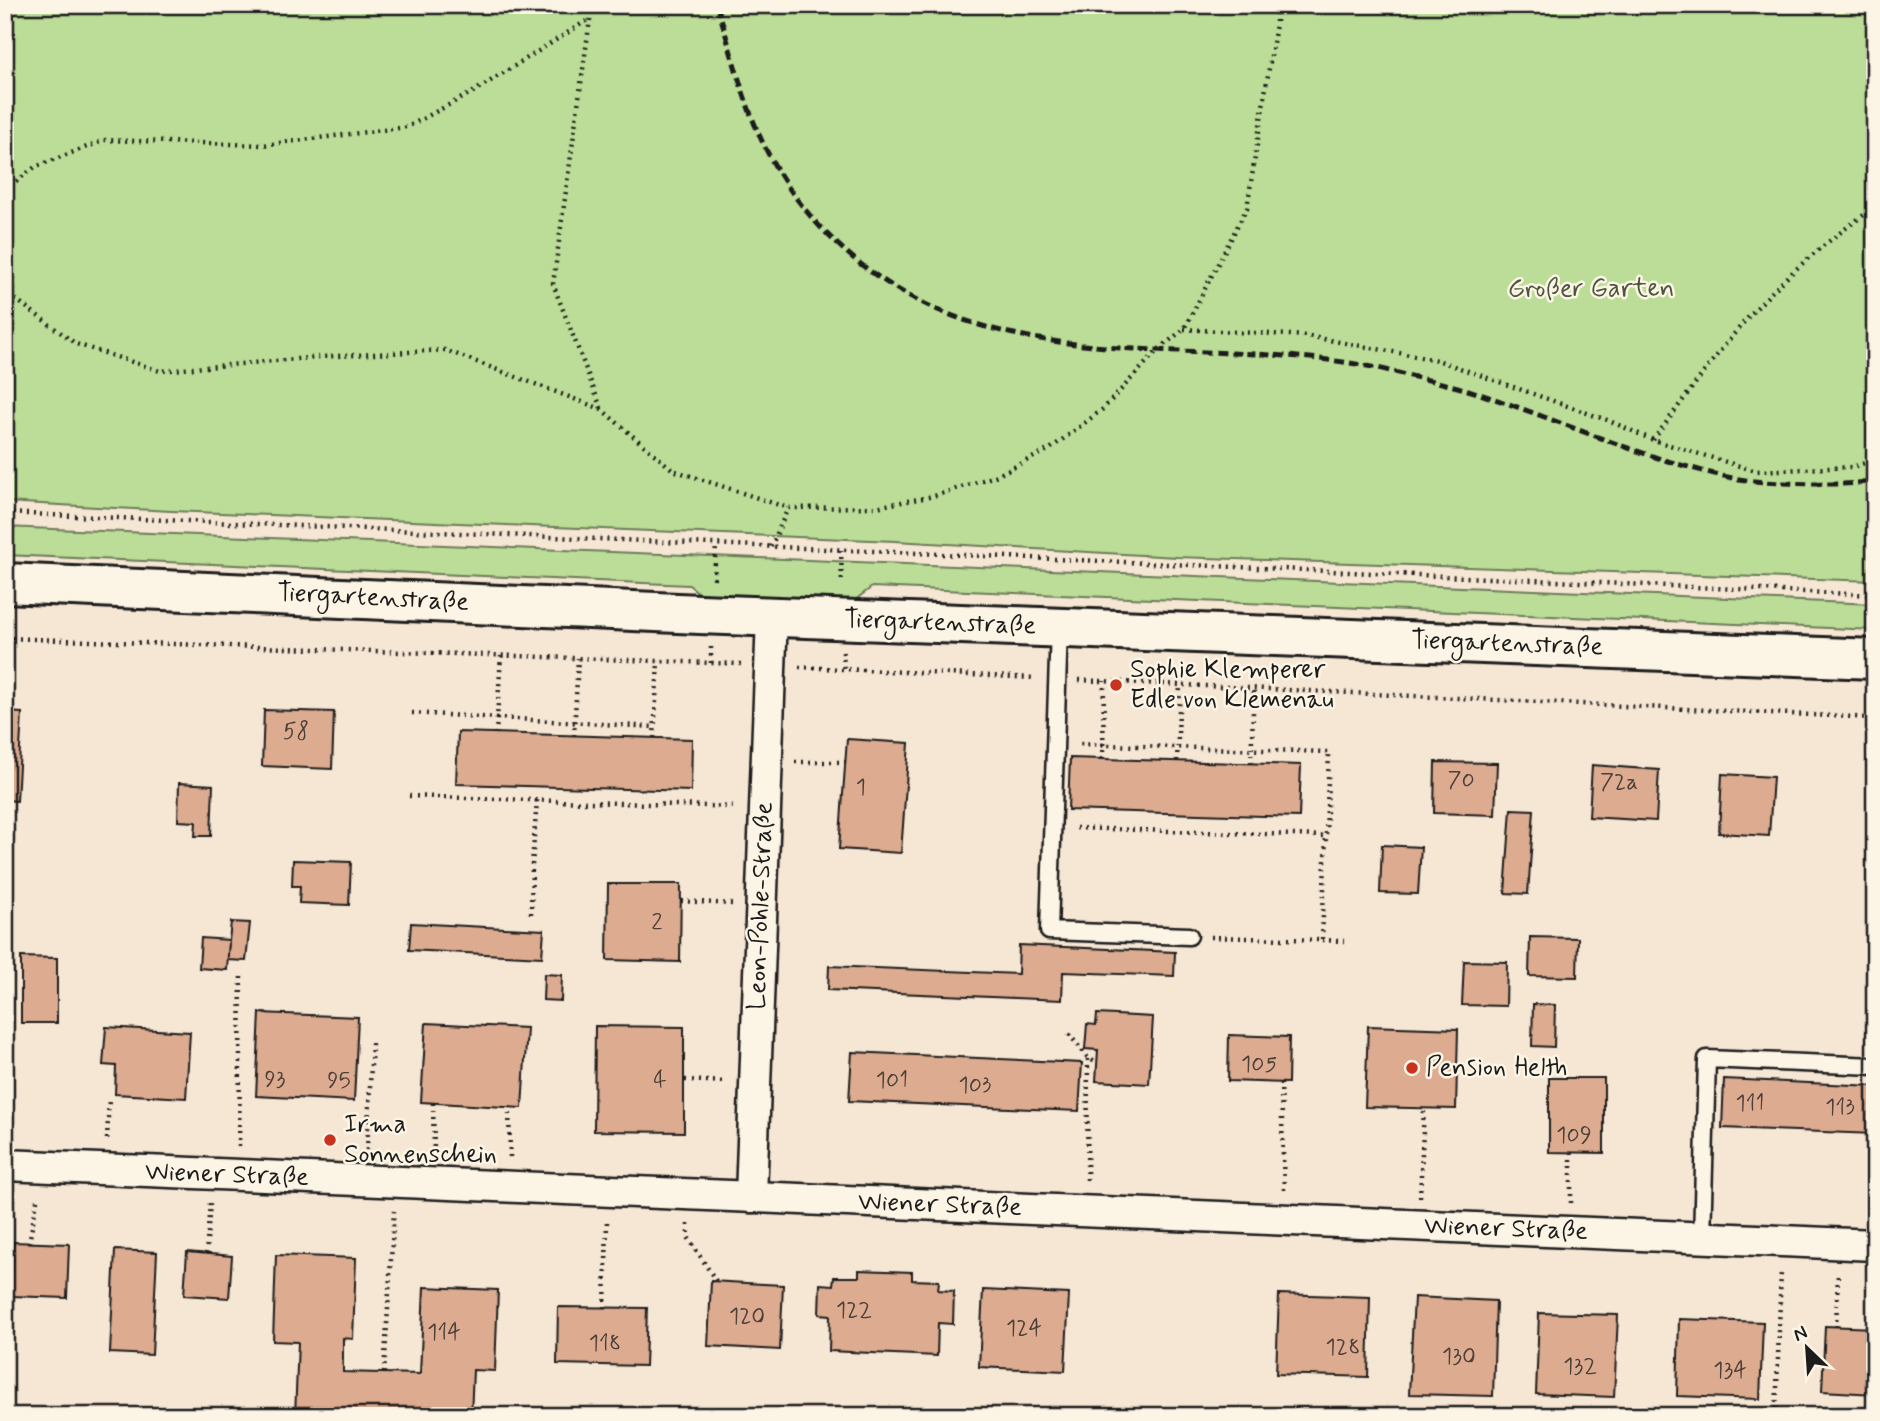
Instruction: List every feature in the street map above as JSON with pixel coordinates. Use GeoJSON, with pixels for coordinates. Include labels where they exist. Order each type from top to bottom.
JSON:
{"type":"FeatureCollection","features":[{"type":"Feature","properties":{"kind":"main road","name":"Tiergartenstraße"},"geometry":{"type":"LineString","coordinates":[[5,583],[1875,659]]}},
{"type":"Feature","properties":{"kind":"street","name":"Leon-Pohle-Straße"},"geometry":{"type":"LineString","coordinates":[[751,1197],[772,615]]}},
{"type":"Feature","properties":{"kind":"street","name":"Wiener Straße"},"geometry":{"type":"LineString","coordinates":[[5,1166],[1875,1245]]}},
{"type":"Feature","properties":{"kind":"lane"},"geometry":{"type":"LineString","coordinates":[[1059,627],[1049,931],[1189,936]]}},
{"type":"Feature","properties":{"kind":"lane"},"geometry":{"type":"LineString","coordinates":[[1702,1238],[1707,1059],[1875,1066]]}},
{"type":"Feature","properties":{"kind":"path"},"geometry":{"type":"LineString","coordinates":[[592,5],[553,284],[601,409]]}},
{"type":"Feature","properties":{"kind":"path"},"geometry":{"type":"LineString","coordinates":[[5,289],[76,344],[160,371],[320,357],[445,350],[601,409],[673,470],[788,508],[876,507],[934,496],[998,475],[1050,449],[1103,409],[1158,350],[1184,329],[1247,208],[1276,24],[1276,5]]}},
{"type":"Feature","properties":{"kind":"path"},"geometry":{"type":"LineString","coordinates":[[5,190],[35,167],[105,140],[263,145],[407,127],[473,92],[591,18]]}},
{"type":"Feature","properties":{"kind":"path"},"geometry":{"type":"LineString","coordinates":[[1653,440],[1724,347],[1777,286],[1835,235],[1875,207]]}},
{"type":"Feature","properties":{"kind":"path"},"geometry":{"type":"LineString","coordinates":[[1184,329],[1307,336],[1437,360],[1607,420],[1653,440],[1756,471],[1852,467],[1875,460]]}},
{"type":"Feature","properties":{"kind":"path"},"geometry":{"type":"LineString","coordinates":[[771,547],[788,508]]}},
{"type":"Feature","properties":{"kind":"path"},"geometry":{"type":"LineString","coordinates":[[5,513],[1875,595]]}},
{"type":"Feature","properties":{"kind":"path"},"geometry":{"type":"LineString","coordinates":[[5,638],[770,665]]}},
{"type":"Feature","properties":{"kind":"path"},"geometry":{"type":"LineString","coordinates":[[496,734],[501,656]]}},
{"type":"Feature","properties":{"kind":"path"},"geometry":{"type":"LineString","coordinates":[[574,736],[579,658]]}},
{"type":"Feature","properties":{"kind":"path"},"geometry":{"type":"LineString","coordinates":[[654,738],[658,661]]}},
{"type":"Feature","properties":{"kind":"path"},"geometry":{"type":"LineString","coordinates":[[1103,759],[1104,681]]}},
{"type":"Feature","properties":{"kind":"path"},"geometry":{"type":"LineString","coordinates":[[1177,761],[1180,685]]}},
{"type":"Feature","properties":{"kind":"path"},"geometry":{"type":"LineString","coordinates":[[1251,763],[1254,688]]}},
{"type":"Feature","properties":{"kind":"path"},"geometry":{"type":"LineString","coordinates":[[1361,694],[1875,718]]}},
{"type":"Feature","properties":{"kind":"path"},"geometry":{"type":"LineString","coordinates":[[412,713],[654,727]]}},
{"type":"Feature","properties":{"kind":"path"},"geometry":{"type":"LineString","coordinates":[[1055,743],[1329,752],[1322,940]]}},
{"type":"Feature","properties":{"kind":"path"},"geometry":{"type":"LineString","coordinates":[[766,763],[846,762]]}},
{"type":"Feature","properties":{"kind":"path"},"geometry":{"type":"LineString","coordinates":[[409,796],[765,808]]}},
{"type":"Feature","properties":{"kind":"path"},"geometry":{"type":"LineString","coordinates":[[531,914],[537,800]]}},
{"type":"Feature","properties":{"kind":"path"},"geometry":{"type":"LineString","coordinates":[[1052,827],[1326,836]]}},
{"type":"Feature","properties":{"kind":"path"},"geometry":{"type":"LineString","coordinates":[[681,901],[761,906]]}},
{"type":"Feature","properties":{"kind":"path"},"geometry":{"type":"LineString","coordinates":[[1189,936],[1343,941]]}},
{"type":"Feature","properties":{"kind":"path"},"geometry":{"type":"LineString","coordinates":[[206,1254],[226,1175],[241,973]]}},
{"type":"Feature","properties":{"kind":"path"},"geometry":{"type":"LineString","coordinates":[[1069,1034],[1088,1058],[1097,1063]]}},
{"type":"Feature","properties":{"kind":"path"},"geometry":{"type":"LineString","coordinates":[[366,1181],[372,1043]]}},
{"type":"Feature","properties":{"kind":"path"},"geometry":{"type":"LineString","coordinates":[[1086,1212],[1088,1058]]}},
{"type":"Feature","properties":{"kind":"path"},"geometry":{"type":"LineString","coordinates":[[685,1080],[754,1083]]}},
{"type":"Feature","properties":{"kind":"path"},"geometry":{"type":"LineString","coordinates":[[1281,1083],[1284,1220]]}},
{"type":"Feature","properties":{"kind":"path"},"geometry":{"type":"LineString","coordinates":[[105,1170],[109,1098]]}},
{"type":"Feature","properties":{"kind":"path"},"geometry":{"type":"LineString","coordinates":[[433,1103],[434,1184]]}},
{"type":"Feature","properties":{"kind":"path"},"geometry":{"type":"LineString","coordinates":[[509,1106],[511,1187]]}},
{"type":"Feature","properties":{"kind":"path"},"geometry":{"type":"LineString","coordinates":[[1419,1226],[1424,1108]]}},
{"type":"Feature","properties":{"kind":"path"},"geometry":{"type":"LineString","coordinates":[[1571,1152],[1571,1232]]}},
{"type":"Feature","properties":{"kind":"path"},"geometry":{"type":"LineString","coordinates":[[29,1243],[43,1167]]}},
{"type":"Feature","properties":{"kind":"path"},"geometry":{"type":"LineString","coordinates":[[384,1373],[396,1182]]}},
{"type":"Feature","properties":{"kind":"path"},"geometry":{"type":"LineString","coordinates":[[605,1308],[608,1191]]}},
{"type":"Feature","properties":{"kind":"path"},"geometry":{"type":"LineString","coordinates":[[687,1195],[688,1237],[716,1281]]}},
{"type":"Feature","properties":{"kind":"path"},"geometry":{"type":"LineString","coordinates":[[1776,1416],[1782,1241]]}},
{"type":"Feature","properties":{"kind":"path"},"geometry":{"type":"LineString","coordinates":[[1836,1327],[1839,1244]]}},
{"type":"Feature","properties":{"kind":"green space","name":"Großer Garten"},"geometry":{"type":"Polygon","coordinates":[[[5,5],[1875,5],[1875,581],[1177,557],[895,541],[5,502],[5,5]]]}},
{"type":"Feature","properties":{"kind":"green space"},"geometry":{"type":"Polygon","coordinates":[[[5,527],[1875,604],[1875,630],[872,587],[855,600],[700,594],[689,585],[5,555],[5,527]]]}},
{"type":"Feature","properties":{"kind":"building"},"geometry":{"type":"Polygon","coordinates":[[[264,710],[334,712],[332,769],[262,766],[264,710]]]}},
{"type":"Feature","properties":{"kind":"building"},"geometry":{"type":"Polygon","coordinates":[[[5,712],[22,713],[17,801],[5,800],[5,712]]]}},
{"type":"Feature","properties":{"kind":"building"},"geometry":{"type":"Polygon","coordinates":[[[458,732],[692,739],[691,791],[456,784],[458,732]]]}},
{"type":"Feature","properties":{"kind":"building"},"geometry":{"type":"Polygon","coordinates":[[[847,739],[909,743],[901,853],[839,849],[847,739]]]}},
{"type":"Feature","properties":{"kind":"building"},"geometry":{"type":"Polygon","coordinates":[[[1070,758],[1301,765],[1299,817],[1068,810],[1070,758]]]}},
{"type":"Feature","properties":{"kind":"building"},"geometry":{"type":"Polygon","coordinates":[[[1435,762],[1497,763],[1495,815],[1434,813],[1435,762]]]}},
{"type":"Feature","properties":{"kind":"building"},"geometry":{"type":"Polygon","coordinates":[[[1592,765],[1659,770],[1656,821],[1589,817],[1592,765]]]}},
{"type":"Feature","properties":{"kind":"building"},"geometry":{"type":"Polygon","coordinates":[[[1722,774],[1773,777],[1769,836],[1719,833],[1722,774]]]}},
{"type":"Feature","properties":{"kind":"building"},"geometry":{"type":"Polygon","coordinates":[[[179,783],[213,785],[211,836],[195,836],[196,822],[178,821],[179,783]]]}},
{"type":"Feature","properties":{"kind":"building"},"geometry":{"type":"Polygon","coordinates":[[[1511,809],[1534,810],[1528,894],[1505,893],[1511,809]]]}},
{"type":"Feature","properties":{"kind":"building"},"geometry":{"type":"Polygon","coordinates":[[[1382,845],[1421,847],[1418,894],[1380,893],[1382,845]]]}},
{"type":"Feature","properties":{"kind":"building"},"geometry":{"type":"Polygon","coordinates":[[[293,860],[351,862],[349,905],[299,903],[300,886],[292,886],[293,860]]]}},
{"type":"Feature","properties":{"kind":"building"},"geometry":{"type":"Polygon","coordinates":[[[5,880],[10,880],[7,949],[5,949],[5,880]]]}},
{"type":"Feature","properties":{"kind":"building"},"geometry":{"type":"Polygon","coordinates":[[[608,884],[681,884],[680,962],[607,960],[608,884]]]}},
{"type":"Feature","properties":{"kind":"building"},"geometry":{"type":"Polygon","coordinates":[[[1871,891],[1875,891],[1875,949],[1868,948],[1871,891]]]}},
{"type":"Feature","properties":{"kind":"building"},"geometry":{"type":"Polygon","coordinates":[[[231,922],[250,923],[246,961],[227,960],[231,922]]]}},
{"type":"Feature","properties":{"kind":"building"},"geometry":{"type":"Polygon","coordinates":[[[411,923],[544,930],[542,957],[409,950],[411,923]]]}},
{"type":"Feature","properties":{"kind":"building"},"geometry":{"type":"Polygon","coordinates":[[[1530,937],[1578,938],[1577,977],[1529,976],[1530,937]]]}},
{"type":"Feature","properties":{"kind":"building"},"geometry":{"type":"Polygon","coordinates":[[[201,938],[229,940],[227,970],[199,968],[201,938]]]}},
{"type":"Feature","properties":{"kind":"building"},"geometry":{"type":"Polygon","coordinates":[[[1019,945],[1175,952],[1174,976],[1063,972],[1062,1000],[828,990],[829,966],[1018,974],[1019,945]]]}},
{"type":"Feature","properties":{"kind":"building"},"geometry":{"type":"Polygon","coordinates":[[[21,957],[57,958],[57,1023],[21,1023],[21,957]]]}},
{"type":"Feature","properties":{"kind":"building"},"geometry":{"type":"Polygon","coordinates":[[[1464,961],[1507,962],[1506,1006],[1462,1005],[1464,961]]]}},
{"type":"Feature","properties":{"kind":"building"},"geometry":{"type":"Polygon","coordinates":[[[544,974],[562,975],[561,1001],[543,1000],[544,974]]]}},
{"type":"Feature","properties":{"kind":"building"},"geometry":{"type":"Polygon","coordinates":[[[1533,1004],[1555,1005],[1554,1047],[1532,1046],[1533,1004]]]}},
{"type":"Feature","properties":{"kind":"building"},"geometry":{"type":"Polygon","coordinates":[[[260,1013],[358,1017],[354,1101],[256,1096],[260,1013]]]}},
{"type":"Feature","properties":{"kind":"building"},"geometry":{"type":"Polygon","coordinates":[[[1097,1014],[1153,1017],[1149,1084],[1096,1081],[1098,1050],[1085,1049],[1087,1024],[1096,1025],[1097,1014]]]}},
{"type":"Feature","properties":{"kind":"building"},"geometry":{"type":"Polygon","coordinates":[[[426,1023],[527,1028],[522,1108],[421,1102],[426,1023]]]}},
{"type":"Feature","properties":{"kind":"building"},"geometry":{"type":"Polygon","coordinates":[[[595,1026],[684,1027],[684,1132],[594,1131],[595,1026]]]}},
{"type":"Feature","properties":{"kind":"building","name":"Pension Helth"},"geometry":{"type":"Polygon","coordinates":[[[1368,1026],[1458,1029],[1456,1109],[1365,1107],[1368,1026]]]}},
{"type":"Feature","properties":{"kind":"building"},"geometry":{"type":"Polygon","coordinates":[[[106,1027],[190,1032],[186,1098],[115,1094],[116,1066],[103,1065],[106,1027]]]}},
{"type":"Feature","properties":{"kind":"building"},"geometry":{"type":"Polygon","coordinates":[[[1229,1035],[1289,1037],[1288,1083],[1228,1081],[1229,1035]]]}},
{"type":"Feature","properties":{"kind":"building"},"geometry":{"type":"Polygon","coordinates":[[[852,1052],[1082,1063],[1079,1111],[849,1101],[852,1052]]]}},
{"type":"Feature","properties":{"kind":"building"},"geometry":{"type":"Polygon","coordinates":[[[1549,1078],[1604,1078],[1604,1153],[1549,1152],[1549,1078]]]}},
{"type":"Feature","properties":{"kind":"building"},"geometry":{"type":"Polygon","coordinates":[[[1724,1079],[1875,1086],[1875,1134],[1722,1128],[1724,1079]]]}},
{"type":"Feature","properties":{"kind":"building"},"geometry":{"type":"Polygon","coordinates":[[[13,1242],[69,1244],[67,1298],[11,1296],[13,1242]]]}},
{"type":"Feature","properties":{"kind":"building"},"geometry":{"type":"Polygon","coordinates":[[[115,1250],[157,1252],[152,1355],[110,1353],[115,1250]]]}},
{"type":"Feature","properties":{"kind":"building"},"geometry":{"type":"Polygon","coordinates":[[[187,1252],[232,1256],[229,1298],[184,1295],[187,1252]]]}},
{"type":"Feature","properties":{"kind":"building"},"geometry":{"type":"Polygon","coordinates":[[[276,1255],[356,1258],[353,1339],[343,1338],[343,1372],[420,1374],[424,1287],[498,1290],[495,1371],[473,1370],[471,1416],[295,1416],[298,1342],[273,1341],[276,1255]]]}},
{"type":"Feature","properties":{"kind":"building"},"geometry":{"type":"Polygon","coordinates":[[[859,1270],[912,1272],[912,1280],[939,1281],[938,1290],[954,1291],[953,1324],[938,1323],[937,1356],[829,1351],[830,1315],[819,1314],[820,1284],[833,1285],[834,1277],[859,1277],[859,1270]]]}},
{"type":"Feature","properties":{"kind":"building"},"geometry":{"type":"Polygon","coordinates":[[[711,1281],[783,1285],[780,1350],[708,1346],[711,1281]]]}},
{"type":"Feature","properties":{"kind":"building"},"geometry":{"type":"Polygon","coordinates":[[[983,1290],[1069,1294],[1065,1371],[979,1367],[983,1290]]]}},
{"type":"Feature","properties":{"kind":"building"},"geometry":{"type":"Polygon","coordinates":[[[1279,1294],[1370,1297],[1368,1377],[1276,1374],[1279,1294]]]}},
{"type":"Feature","properties":{"kind":"building"},"geometry":{"type":"Polygon","coordinates":[[[1414,1297],[1496,1301],[1493,1396],[1409,1394],[1414,1297]]]}},
{"type":"Feature","properties":{"kind":"building"},"geometry":{"type":"Polygon","coordinates":[[[558,1307],[647,1308],[645,1366],[557,1364],[558,1307]]]}},
{"type":"Feature","properties":{"kind":"building"},"geometry":{"type":"Polygon","coordinates":[[[1539,1313],[1618,1315],[1614,1397],[1536,1394],[1539,1313]]]}},
{"type":"Feature","properties":{"kind":"building"},"geometry":{"type":"Polygon","coordinates":[[[1679,1319],[1763,1322],[1760,1399],[1677,1396],[1679,1319]]]}},
{"type":"Feature","properties":{"kind":"building"},"geometry":{"type":"Polygon","coordinates":[[[1825,1326],[1875,1328],[1875,1394],[1822,1391],[1825,1326]]]}},
{"type":"Feature","properties":{"kind":"railway"},"geometry":{"type":"LineString","coordinates":[[717,5],[755,125],[774,163],[802,206],[837,243],[876,275],[897,289],[951,315],[1007,333],[1065,343],[1304,357],[1362,365],[1468,390],[1655,457],[1731,478],[1814,484],[1875,480]]}},
{"type":"Feature","properties":{"kind":"place","name":"Sophie Klemperer Edle von Klemenau"},"geometry":{"type":"Point","coordinates":[1116,685]}},
{"type":"Feature","properties":{"kind":"place","name":"Pension Helth"},"geometry":{"type":"Point","coordinates":[1412,1068]}},
{"type":"Feature","properties":{"kind":"place","name":"Irma Sonnenschein"},"geometry":{"type":"Point","coordinates":[330,1140]}}]}
